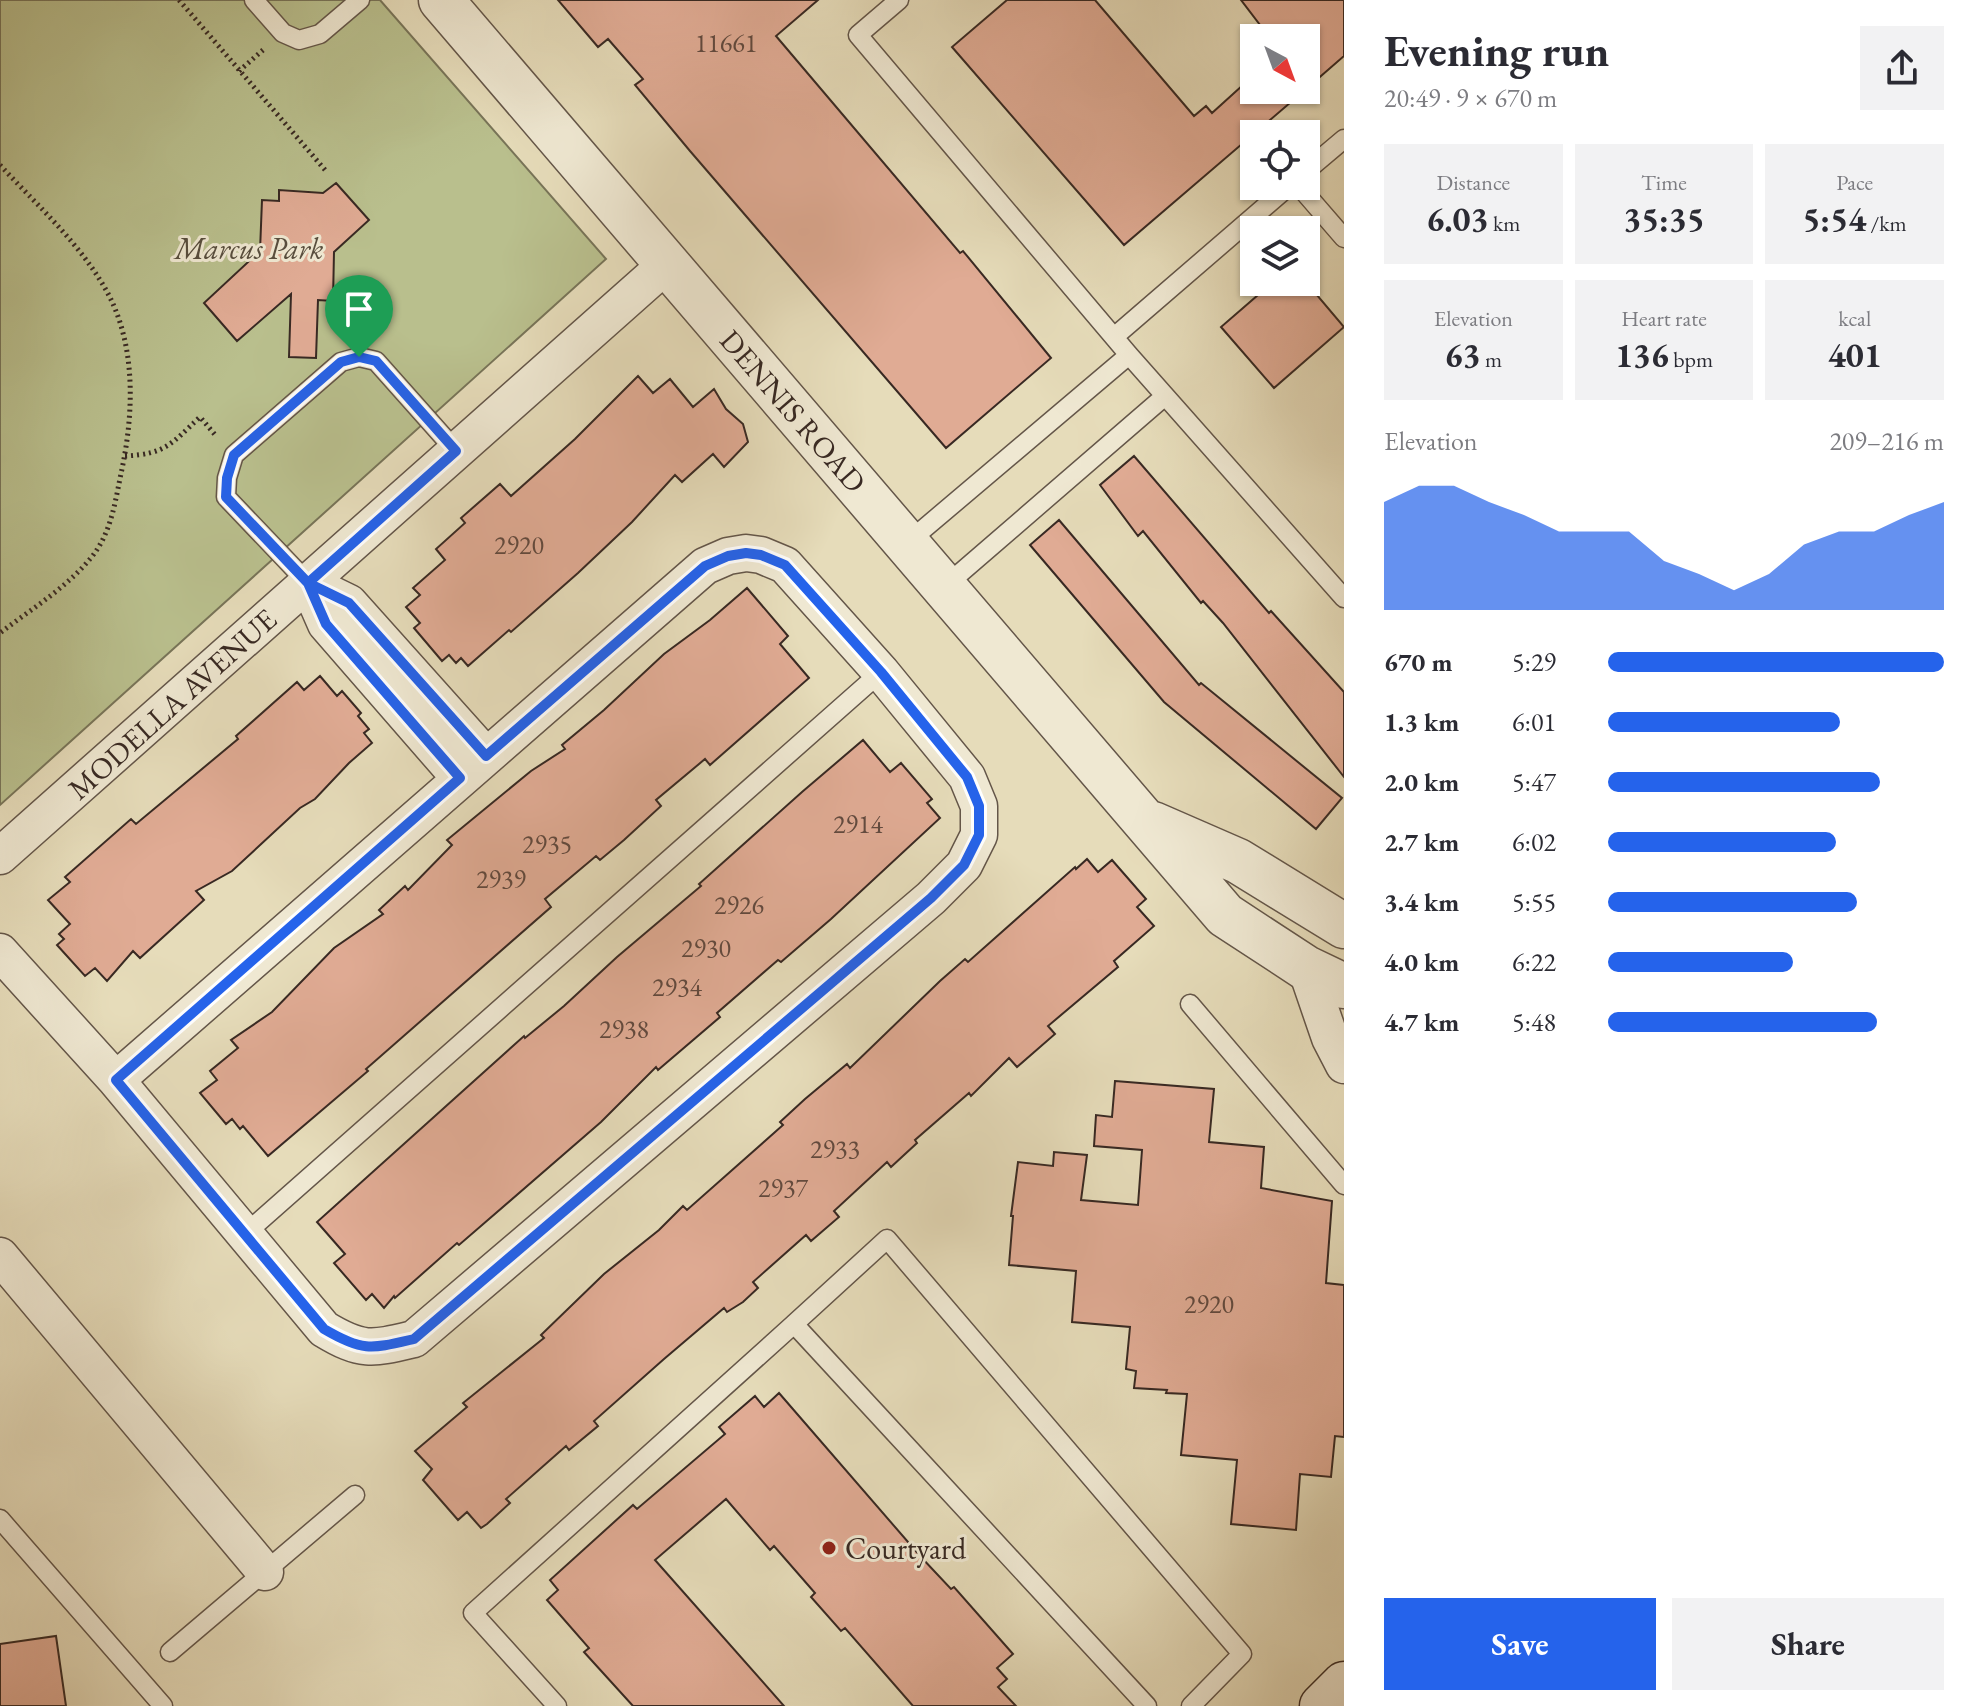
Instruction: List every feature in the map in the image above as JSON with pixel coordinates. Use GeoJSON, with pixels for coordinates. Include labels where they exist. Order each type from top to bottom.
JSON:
{"type":"FeatureCollection","features":[{"type":"Feature","properties":{"kind":"street","name":"DENNIS ROAD"},"geometry":{"type":"LineString","coordinates":[[441,0],[1225,915],[1325,977]]}},
{"type":"Feature","properties":{"kind":"street","name":"MODELLA AVENUE"},"geometry":{"type":"LineString","coordinates":[[0,856],[667,264]]}},
{"type":"Feature","properties":{"kind":"street"},"geometry":{"type":"LineString","coordinates":[[0,952],[116,1080],[324,1329],[350,1344],[376,1348],[414,1339],[931,898],[964,865],[979,835],[979,806],[967,777],[881,672],[785,565],[761,555],[746,553],[728,556],[705,566],[658,606],[116,1080]]}},
{"type":"Feature","properties":{"kind":"street"},"geometry":{"type":"LineString","coordinates":[[308,583],[349,603],[473,767]]}},
{"type":"Feature","properties":{"kind":"street"},"geometry":{"type":"LineString","coordinates":[[1146,821],[1238,861],[1344,926]]}},
{"type":"Feature","properties":{"kind":"street"},"geometry":{"type":"LineString","coordinates":[[1325,977],[1330,1038],[1344,1065]]}},
{"type":"Feature","properties":{"kind":"street"},"geometry":{"type":"LineString","coordinates":[[0,1256],[265,1572]]}},
{"type":"Feature","properties":{"kind":"street"},"geometry":{"type":"LineString","coordinates":[[1322,1706],[1344,1684]]}},
{"type":"Feature","properties":{"kind":"lane"},"geometry":{"type":"LineString","coordinates":[[254,0],[283,33],[299,40],[320,34],[360,0]]}},
{"type":"Feature","properties":{"kind":"lane"},"geometry":{"type":"LineString","coordinates":[[899,0],[858,35],[1129,355],[1344,598]]}},
{"type":"Feature","properties":{"kind":"lane"},"geometry":{"type":"LineString","coordinates":[[1320,159],[1344,139]]}},
{"type":"Feature","properties":{"kind":"lane"},"geometry":{"type":"LineString","coordinates":[[1114,337],[1273,200]]}},
{"type":"Feature","properties":{"kind":"lane"},"geometry":{"type":"LineString","coordinates":[[1311,200],[1344,238]]}},
{"type":"Feature","properties":{"kind":"lane"},"geometry":{"type":"LineString","coordinates":[[907,543],[1129,355]]}},
{"type":"Feature","properties":{"kind":"lane"},"geometry":{"type":"LineString","coordinates":[[308,583],[226,497],[227,478],[234,455],[341,362],[359,357],[376,361],[456,451]]}},
{"type":"Feature","properties":{"kind":"lane"},"geometry":{"type":"LineString","coordinates":[[944,587],[1165,396]]}},
{"type":"Feature","properties":{"kind":"lane"},"geometry":{"type":"LineString","coordinates":[[245,1234],[881,672]]}},
{"type":"Feature","properties":{"kind":"lane"},"geometry":{"type":"LineString","coordinates":[[1190,1004],[1344,1185]]}},
{"type":"Feature","properties":{"kind":"lane"},"geometry":{"type":"LineString","coordinates":[[557,1706],[473,1613],[887,1239],[1242,1654],[1191,1706]]}},
{"type":"Feature","properties":{"kind":"lane"},"geometry":{"type":"LineString","coordinates":[[794,1324],[1147,1706]]}},
{"type":"Feature","properties":{"kind":"lane"},"geometry":{"type":"LineString","coordinates":[[170,1652],[355,1495]]}},
{"type":"Feature","properties":{"kind":"lane"},"geometry":{"type":"LineString","coordinates":[[0,1519],[163,1706]]}},
{"type":"Feature","properties":{"kind":"path"},"geometry":{"type":"LineString","coordinates":[[179,0],[326,171]]}},
{"type":"Feature","properties":{"kind":"path"},"geometry":{"type":"LineString","coordinates":[[0,165],[101,280],[125,336],[130,397],[125,456],[111,521],[102,543],[73,576],[0,633]]}},
{"type":"Feature","properties":{"kind":"path"},"geometry":{"type":"LineString","coordinates":[[125,456],[147,455],[166,449],[200,417]]}},
{"type":"Feature","properties":{"kind":"green space","name":"Marcus Park"},"geometry":{"type":"Polygon","coordinates":[[[0,0],[380,0],[606,259],[0,805],[0,0]]]}},
{"type":"Feature","properties":{"kind":"building"},"geometry":{"type":"Polygon","coordinates":[[[558,0],[818,0],[776,36],[960,253],[963,251],[1051,358],[946,448],[635,85],[643,79],[608,39],[598,47],[558,0]]]}},
{"type":"Feature","properties":{"kind":"building"},"geometry":{"type":"Polygon","coordinates":[[[1007,0],[1095,0],[1194,116],[1206,106],[1212,113],[1240,88],[1240,104],[1289,104],[1270,120],[1240,120],[1240,146],[1124,245],[952,47],[1007,0]]]}},
{"type":"Feature","properties":{"kind":"building"},"geometry":{"type":"Polygon","coordinates":[[[1241,0],[1344,0],[1344,56],[1320,77],[1320,24],[1259,24],[1241,0]]]}},
{"type":"Feature","properties":{"kind":"building"},"geometry":{"type":"Polygon","coordinates":[[[336,183],[369,220],[334,252],[333,301],[318,300],[316,358],[289,357],[291,294],[237,341],[204,303],[260,251],[262,200],[279,201],[279,190],[323,193],[336,183]]]}},
{"type":"Feature","properties":{"kind":"building"},"geometry":{"type":"Polygon","coordinates":[[[1257,296],[1318,296],[1344,327],[1274,388],[1221,327],[1257,296]]]}},
{"type":"Feature","properties":{"kind":"building"},"geometry":{"type":"Polygon","coordinates":[[[638,376],[653,393],[670,379],[693,407],[714,389],[726,409],[743,424],[748,442],[724,467],[713,454],[682,482],[675,475],[632,522],[578,573],[468,666],[461,658],[456,663],[449,655],[442,661],[414,628],[420,623],[406,607],[420,595],[413,588],[445,560],[436,549],[465,523],[461,518],[500,484],[511,496],[575,439],[638,376]]]}},
{"type":"Feature","properties":{"kind":"building"},"geometry":{"type":"Polygon","coordinates":[[[1134,456],[1269,613],[1271,611],[1344,692],[1344,777],[1223,623],[1203,601],[1201,603],[1143,531],[1138,536],[1100,485],[1134,456]]]}},
{"type":"Feature","properties":{"kind":"building"},"geometry":{"type":"Polygon","coordinates":[[[1059,520],[1199,685],[1201,683],[1342,798],[1316,829],[1164,702],[1030,545],[1059,520]]]}},
{"type":"Feature","properties":{"kind":"building"},"geometry":{"type":"Polygon","coordinates":[[[747,588],[788,636],[780,644],[809,678],[710,765],[705,759],[656,800],[661,806],[624,840],[600,860],[596,856],[545,899],[551,907],[268,1156],[243,1126],[240,1129],[232,1119],[226,1124],[200,1093],[217,1080],[210,1071],[238,1048],[231,1040],[272,1012],[334,948],[383,914],[379,910],[405,886],[408,890],[452,845],[447,840],[531,771],[565,749],[562,745],[664,654],[747,588]]]}},
{"type":"Feature","properties":{"kind":"building"},"geometry":{"type":"Polygon","coordinates":[[[320,676],[337,696],[342,691],[361,713],[358,716],[369,729],[364,733],[372,743],[315,799],[300,808],[232,871],[196,891],[204,900],[140,958],[133,951],[107,981],[95,968],[85,976],[57,945],[64,939],[59,934],[70,924],[48,900],[70,882],[65,877],[131,819],[136,824],[238,739],[236,736],[297,682],[304,690],[320,676]]]}},
{"type":"Feature","properties":{"kind":"building"},"geometry":{"type":"Polygon","coordinates":[[[863,740],[890,772],[901,763],[932,799],[927,803],[940,818],[831,919],[717,1013],[720,1017],[658,1070],[656,1067],[601,1122],[459,1245],[457,1243],[394,1296],[384,1308],[372,1294],[366,1300],[334,1263],[345,1254],[317,1222],[524,1036],[564,1006],[863,740]]]}},
{"type":"Feature","properties":{"kind":"building"},"geometry":{"type":"Polygon","coordinates":[[[1087,859],[1098,872],[1112,860],[1146,899],[1137,907],[1154,926],[1114,961],[1118,967],[1048,1026],[1055,1034],[1017,1067],[1009,1058],[971,1096],[969,1093],[915,1140],[917,1143],[891,1167],[887,1162],[834,1211],[839,1217],[811,1241],[806,1235],[753,1282],[758,1288],[743,1302],[727,1312],[724,1308],[664,1359],[594,1421],[598,1426],[569,1450],[566,1446],[506,1499],[510,1503],[487,1524],[481,1528],[467,1512],[458,1520],[423,1480],[432,1469],[415,1451],[467,1407],[463,1403],[544,1338],[541,1335],[604,1274],[659,1230],[683,1206],[687,1210],[783,1125],[780,1122],[805,1099],[847,1064],[850,1068],[940,981],[965,959],[968,962],[1087,859]]]}},
{"type":"Feature","properties":{"kind":"building"},"geometry":{"type":"Polygon","coordinates":[[[1115,1081],[1214,1089],[1209,1142],[1264,1147],[1261,1188],[1332,1201],[1326,1283],[1344,1285],[1344,1437],[1335,1436],[1331,1477],[1300,1474],[1296,1530],[1231,1524],[1237,1460],[1181,1455],[1187,1394],[1134,1388],[1136,1371],[1126,1369],[1130,1327],[1072,1322],[1076,1271],[1009,1265],[1018,1162],[1053,1166],[1054,1152],[1087,1155],[1081,1200],[1138,1205],[1142,1150],[1094,1146],[1096,1115],[1112,1117],[1115,1081]]]}},
{"type":"Feature","properties":{"kind":"building","name":"Courtyard"},"geometry":{"type":"Polygon","coordinates":[[[779,1393],[921,1557],[951,1589],[954,1587],[1013,1654],[997,1668],[1007,1679],[998,1687],[1016,1706],[913,1706],[845,1628],[841,1631],[811,1597],[815,1593],[774,1546],[770,1550],[726,1499],[655,1560],[784,1706],[633,1706],[584,1652],[589,1648],[547,1600],[558,1590],[550,1580],[633,1505],[637,1509],[725,1434],[719,1427],[755,1396],[764,1407],[779,1393]]]}},
{"type":"Feature","properties":{"kind":"building"},"geometry":{"type":"Polygon","coordinates":[[[56,1636],[66,1706],[0,1706],[0,1644],[56,1636]]]}},
{"type":"Feature","properties":{"kind":"place","name":"Courtyard"},"geometry":{"type":"Point","coordinates":[829,1548]}},
{"type":"Feature","properties":{"kind":"route"},"geometry":{"type":"LineString","coordinates":[[359,357],[341,362],[234,455],[227,478],[226,497],[308,583],[326,624],[460,778],[116,1080],[324,1329],[350,1344],[376,1348],[414,1339],[931,898],[964,865],[979,835],[979,806],[967,777],[881,672],[785,565],[761,555],[746,553],[728,556],[705,566],[486,756],[349,603],[308,583],[456,451],[376,361],[359,357]]}}]}
